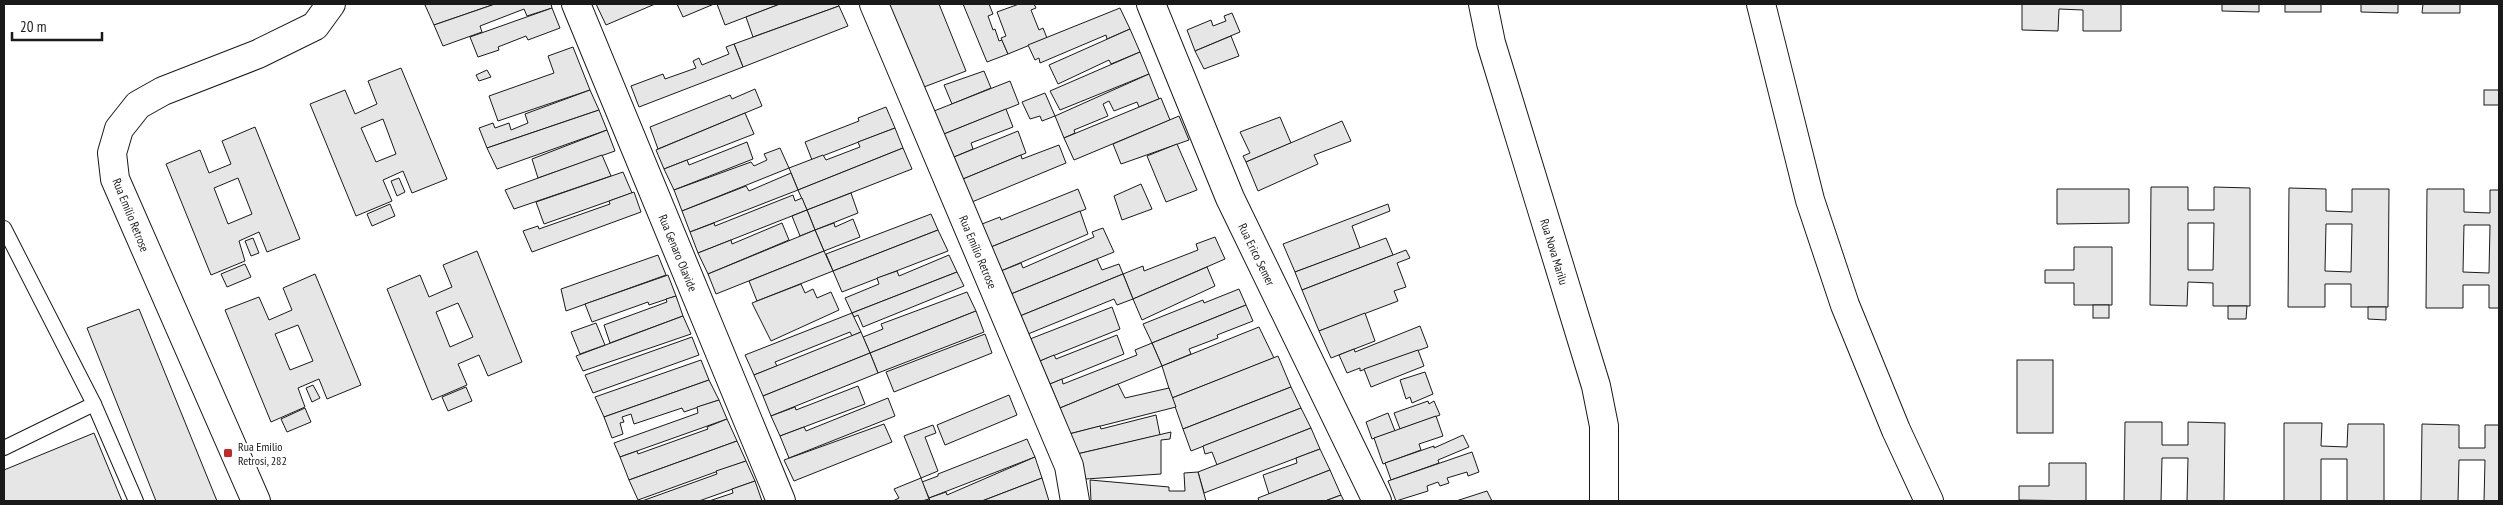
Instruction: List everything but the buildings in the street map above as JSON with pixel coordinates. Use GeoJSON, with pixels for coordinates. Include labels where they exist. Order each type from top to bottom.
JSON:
{"type":"FeatureCollection","features":[{"type":"Feature","properties":{"kind":"street","name":"Rua Emílio Retrose"},"geometry":{"type":"LineString","coordinates":[[256,501],[115,179],[112,153],[119,129],[138,106],[163,92],[258,54],[316,26],[331,4]]}},
{"type":"Feature","properties":{"kind":"street","name":"Rua Genaro Olavide"},"geometry":{"type":"LineString","coordinates":[[576,4],[781,501]]}},
{"type":"Feature","properties":{"kind":"street","name":"Rua Emílio Retrose"},"geometry":{"type":"LineString","coordinates":[[874,4],[1069,466],[1075,501]]}},
{"type":"Feature","properties":{"kind":"street","name":"Rua Erico Semer"},"geometry":{"type":"LineString","coordinates":[[1151,4],[1230,198],[1377,501]]}},
{"type":"Feature","properties":{"kind":"street","name":"Rua Nova Marilu"},"geometry":{"type":"LineString","coordinates":[[1483,4],[1494,52],[1596,386],[1604,426],[1604,501]]}},
{"type":"Feature","properties":{"kind":"street"},"geometry":{"type":"LineString","coordinates":[[1761,4],[1810,200],[1845,305],[1896,430],[1929,501]]}},
{"type":"Feature","properties":{"kind":"lane"},"geometry":{"type":"LineString","coordinates":[[4,228],[94,404],[136,501]]}},
{"type":"Feature","properties":{"kind":"lane"},"geometry":{"type":"LineString","coordinates":[[4,448],[94,404]]}},
{"type":"Feature","properties":{"kind":"place","name":"Rua Emilio Retrosi, 282"},"geometry":{"type":"Point","coordinates":[228,453]}}]}
